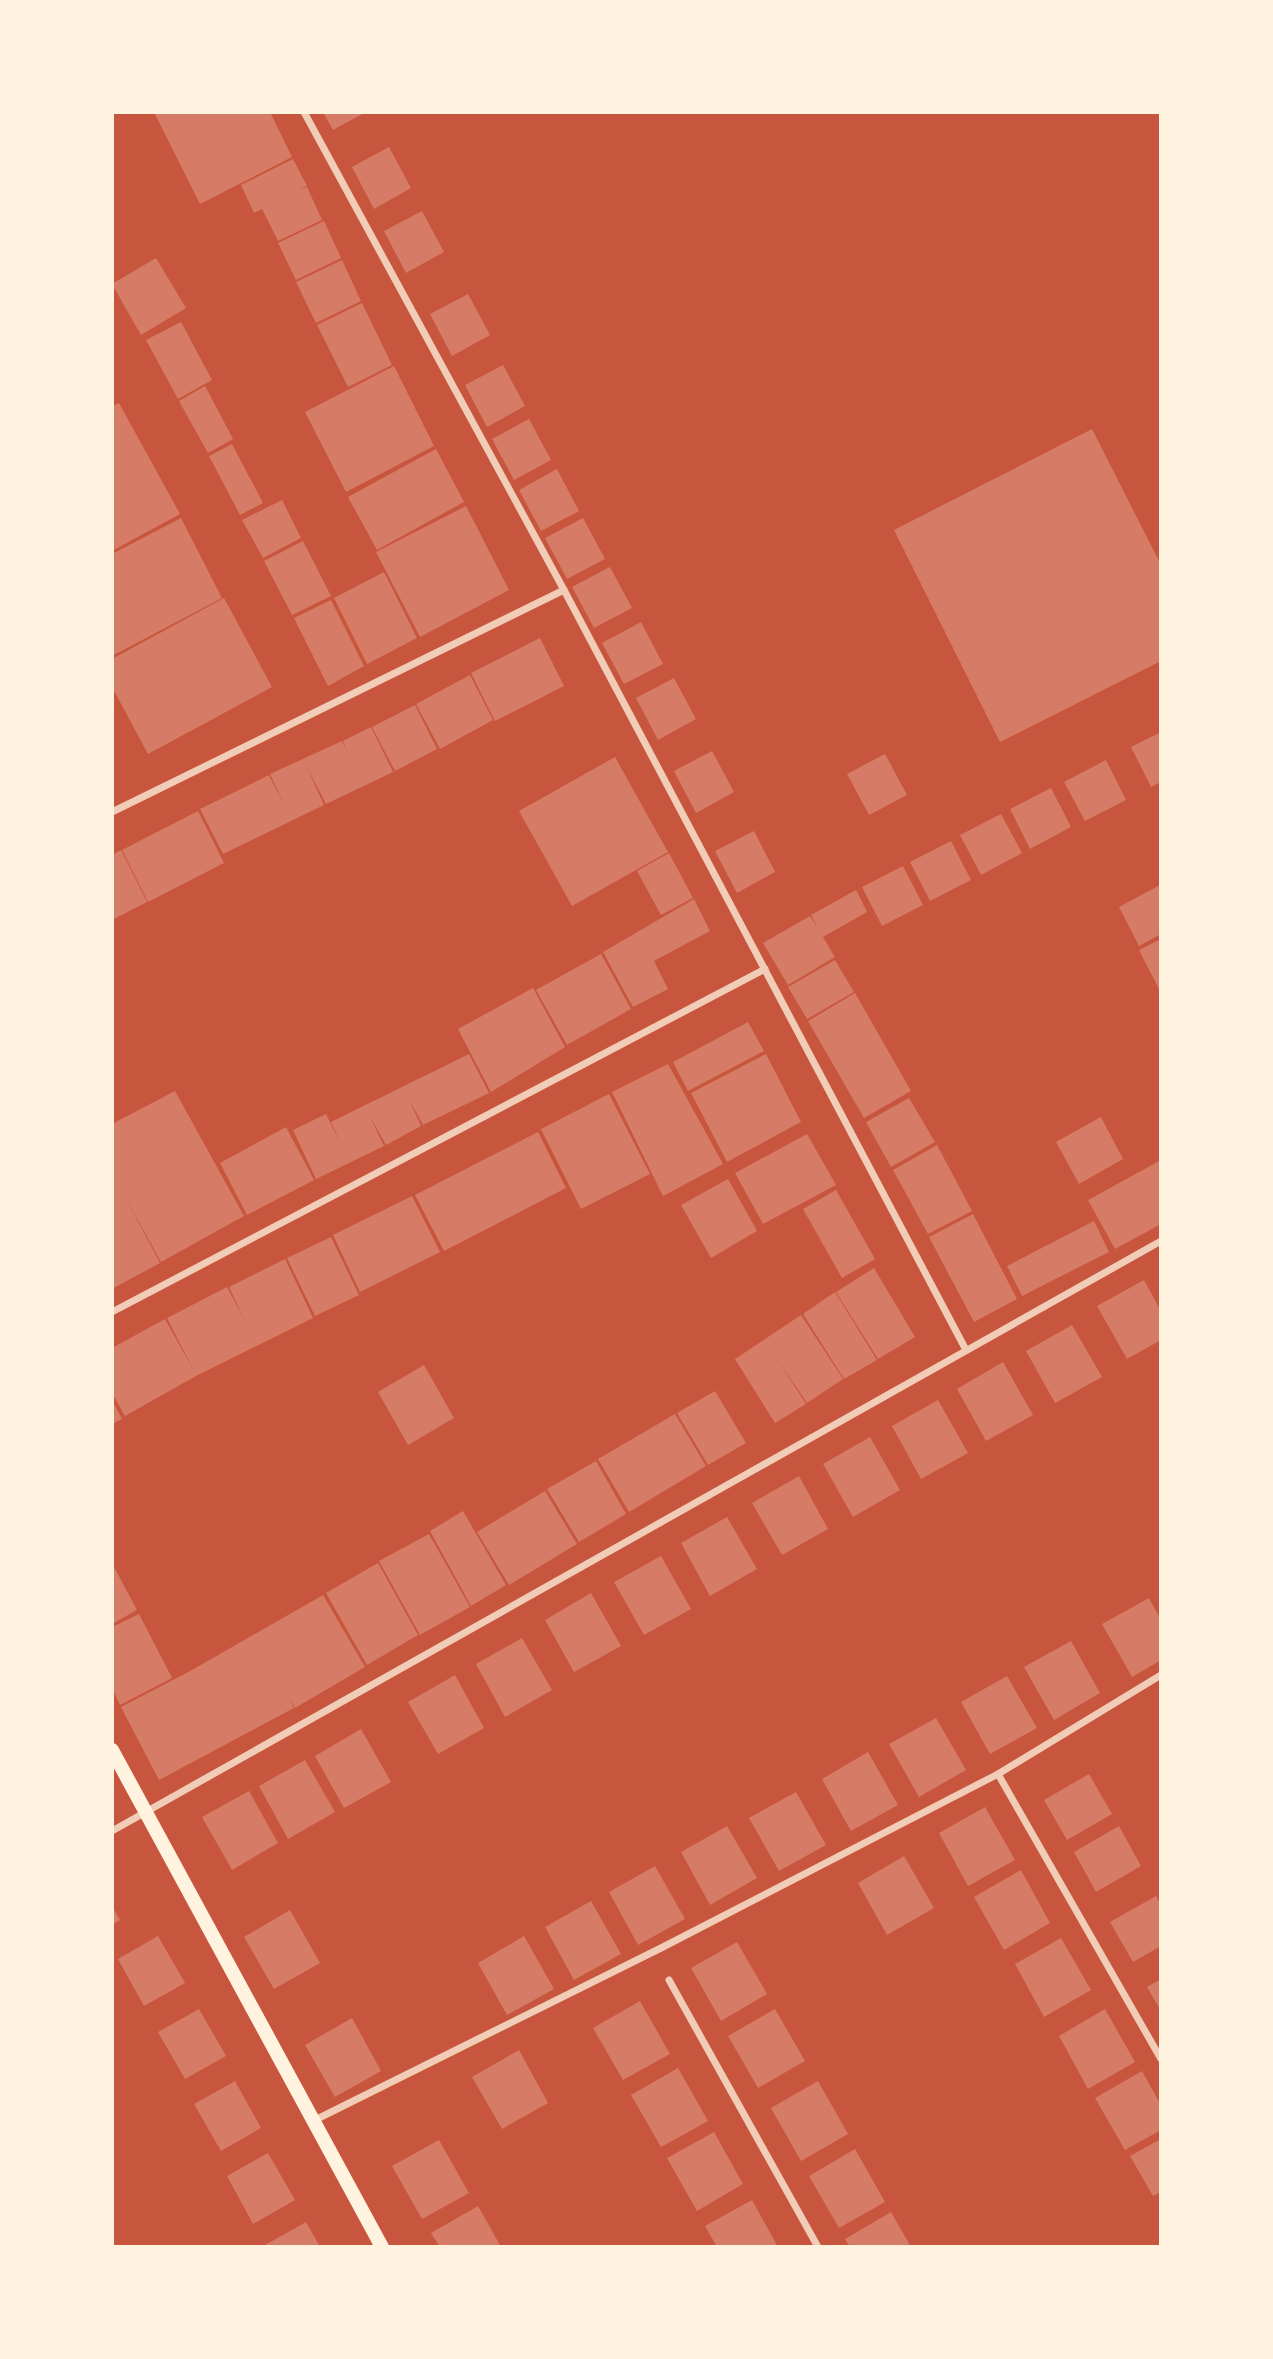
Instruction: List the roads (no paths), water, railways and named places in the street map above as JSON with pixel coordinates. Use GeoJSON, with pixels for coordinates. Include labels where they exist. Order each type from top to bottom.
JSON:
{"type":"FeatureCollection","features":[{"type":"Feature","properties":{"kind":"main road"},"geometry":{"type":"LineString","coordinates":[[112,1751],[382,2247]]}},
{"type":"Feature","properties":{"kind":"street"},"geometry":{"type":"LineString","coordinates":[[304,112],[564,590],[966,1350]]}},
{"type":"Feature","properties":{"kind":"street"},"geometry":{"type":"LineString","coordinates":[[112,812],[564,590]]}},
{"type":"Feature","properties":{"kind":"street"},"geometry":{"type":"LineString","coordinates":[[112,1312],[765,969]]}},
{"type":"Feature","properties":{"kind":"street"},"geometry":{"type":"LineString","coordinates":[[112,1831],[1161,1241]]}},
{"type":"Feature","properties":{"kind":"street"},"geometry":{"type":"LineString","coordinates":[[312,2122],[676,1941],[998,1774],[1161,1675]]}},
{"type":"Feature","properties":{"kind":"street"},"geometry":{"type":"LineString","coordinates":[[998,1774],[1161,2059]]}},
{"type":"Feature","properties":{"kind":"street"},"geometry":{"type":"LineString","coordinates":[[669,1980],[818,2247]]}}]}
